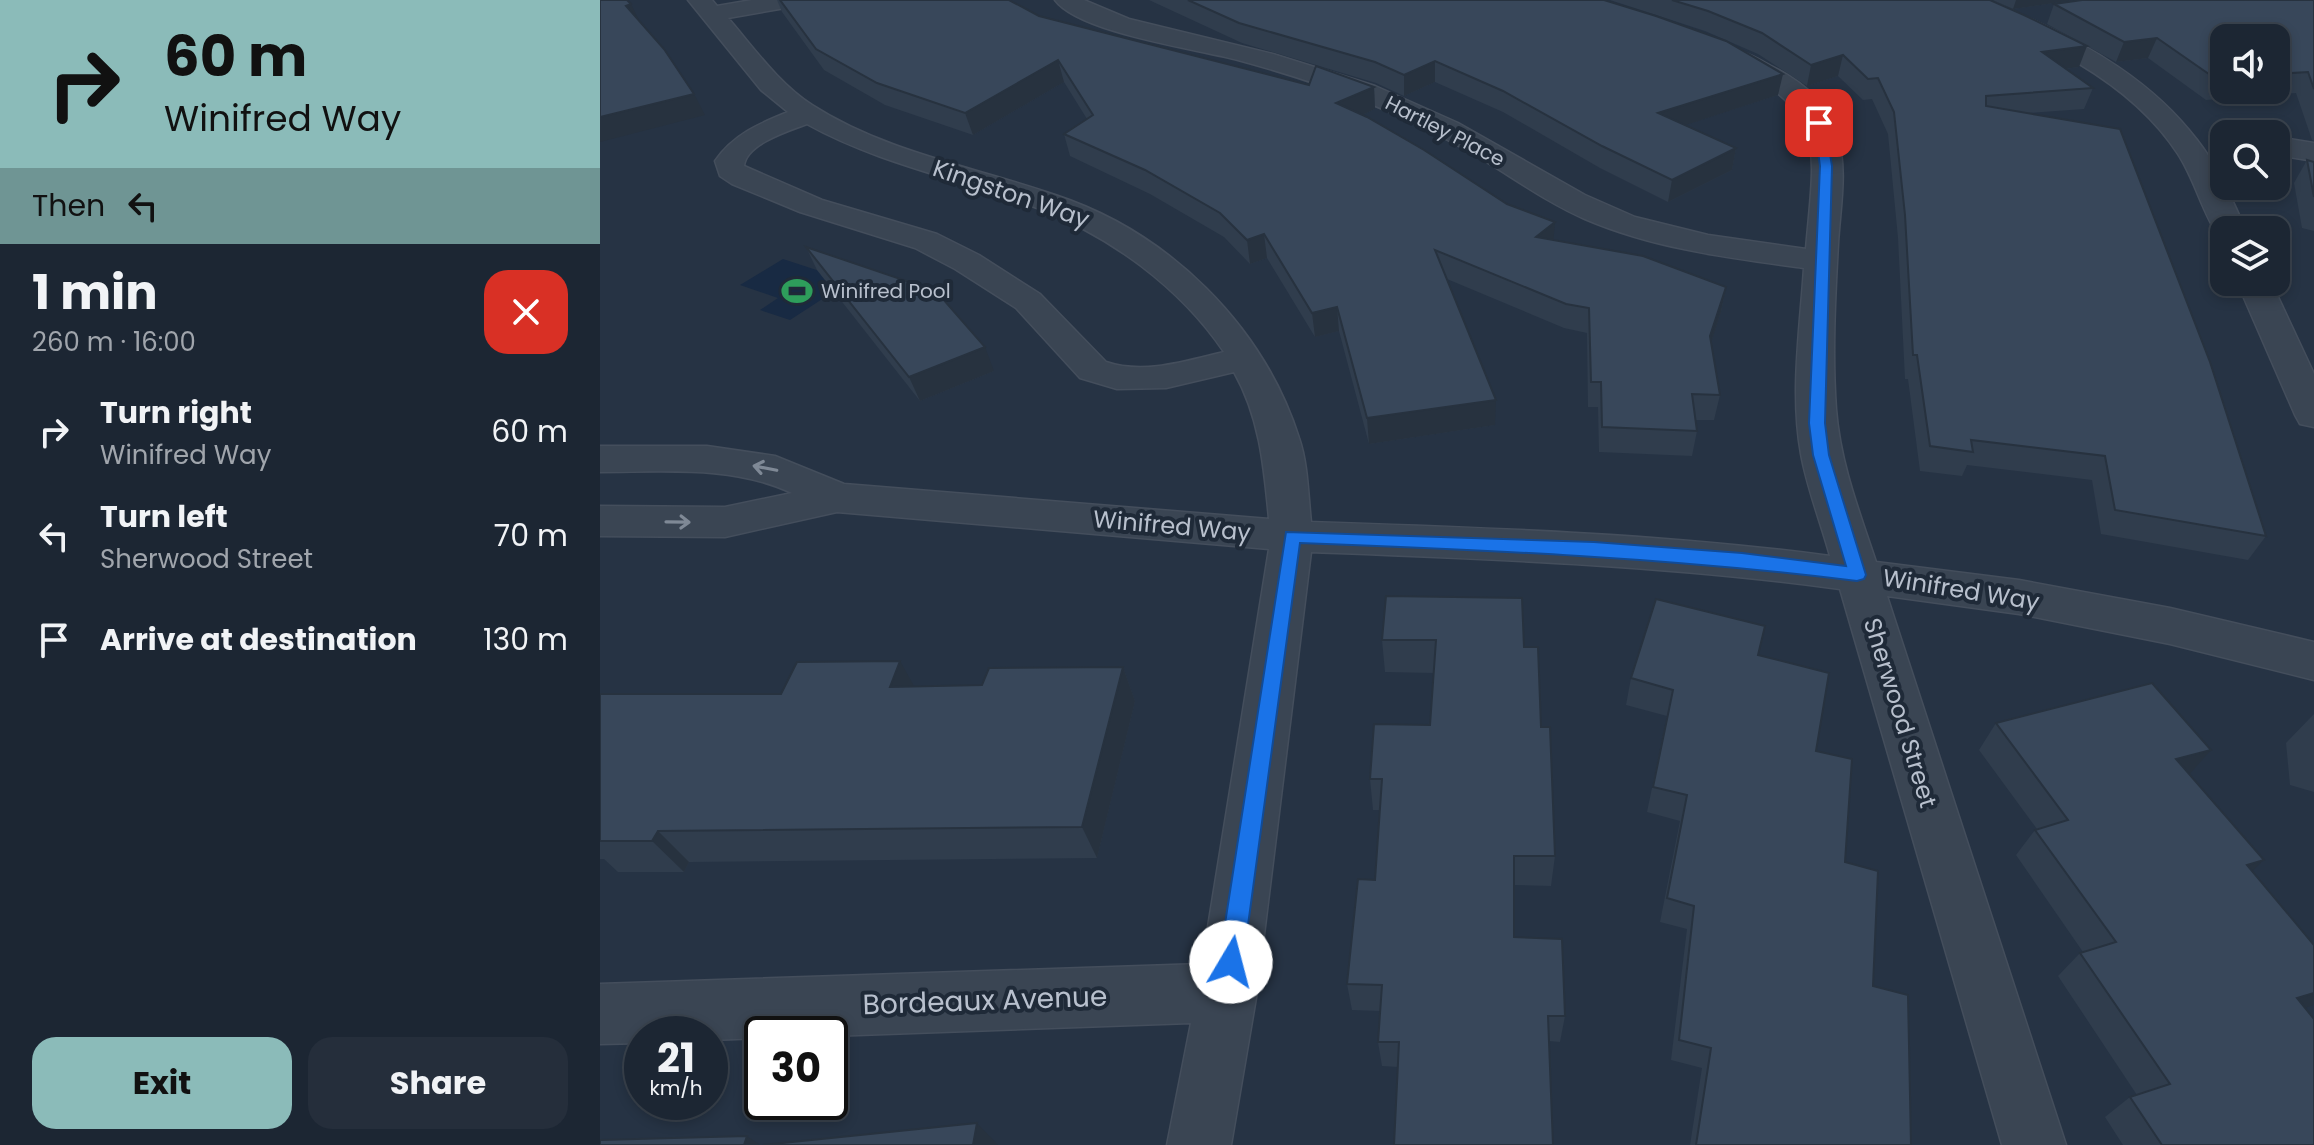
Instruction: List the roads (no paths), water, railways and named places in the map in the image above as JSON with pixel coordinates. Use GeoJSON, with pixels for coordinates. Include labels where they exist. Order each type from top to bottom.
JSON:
{"type":"FeatureCollection","features":[{"type":"Feature","properties":{"kind":"street"},"geometry":{"type":"LineString","coordinates":[[706,7],[791,0]]}},
{"type":"Feature","properties":{"kind":"street","name":"Hartley Place"},"geometry":{"type":"LineString","coordinates":[[1067,0],[1105,20],[1133,29],[1259,58],[1375,96],[1454,132],[1596,213],[1626,224],[1666,236],[1821,261]]}},
{"type":"Feature","properties":{"kind":"street"},"geometry":{"type":"LineString","coordinates":[[1965,0],[2012,19],[2100,66],[2134,91],[2175,132],[2205,172],[2224,216]]}},
{"type":"Feature","properties":{"kind":"street","name":"Kingston Way"},"geometry":{"type":"LineString","coordinates":[[706,7],[770,84],[808,114],[885,151],[1008,188],[1097,224],[1144,252],[1216,316],[1263,390],[1281,441],[1292,536],[1227,992],[1199,1145]]}},
{"type":"Feature","properties":{"kind":"street"},"geometry":{"type":"LineString","coordinates":[[2012,19],[2056,13]]}},
{"type":"Feature","properties":{"kind":"street","name":"Sherwood Street"},"geometry":{"type":"LineString","coordinates":[[1693,41],[1770,75],[1808,105],[1819,123],[1826,166],[1817,423],[1821,455],[2034,1145]]}},
{"type":"Feature","properties":{"kind":"street"},"geometry":{"type":"LineString","coordinates":[[808,114],[758,134],[738,147],[729,161],[730,170],[742,178],[811,206],[926,241],[967,262],[1028,301],[1093,370],[1117,378],[1166,377],[1245,358]]}},
{"type":"Feature","properties":{"kind":"street"},"geometry":{"type":"LineString","coordinates":[[2175,132],[2210,137]]}},
{"type":"Feature","properties":{"kind":"street"},"geometry":{"type":"LineString","coordinates":[[2290,148],[2314,152]]}},
{"type":"Feature","properties":{"kind":"street"},"geometry":{"type":"LineString","coordinates":[[2260,296],[2314,415]]}},
{"type":"Feature","properties":{"kind":"street"},"geometry":{"type":"LineString","coordinates":[[2278,335],[2314,341]]}},
{"type":"Feature","properties":{"kind":"street"},"geometry":{"type":"LineString","coordinates":[[600,459],[707,459],[775,469],[837,498]]}},
{"type":"Feature","properties":{"kind":"street"},"geometry":{"type":"LineString","coordinates":[[600,521],[725,522],[837,498]]}},
{"type":"Feature","properties":{"kind":"street","name":"Winifred Way"},"geometry":{"type":"LineString","coordinates":[[837,498],[1292,536],[1594,548],[1742,560],[2034,600],[2170,626],[2314,661]]}},
{"type":"Feature","properties":{"kind":"street","name":"Bordeaux Avenue"},"geometry":{"type":"LineString","coordinates":[[600,1014],[1227,992]]}},
{"type":"Feature","properties":{"kind":"water","name":"Winifred Pool"},"geometry":{"type":"Polygon","coordinates":[[[783,259],[850,281],[790,320],[760,310],[778,298],[740,285],[783,259]]]}},
{"type":"Feature","properties":{"kind":"place","name":"Winifred Pool"},"geometry":{"type":"Point","coordinates":[797,291]}}]}
